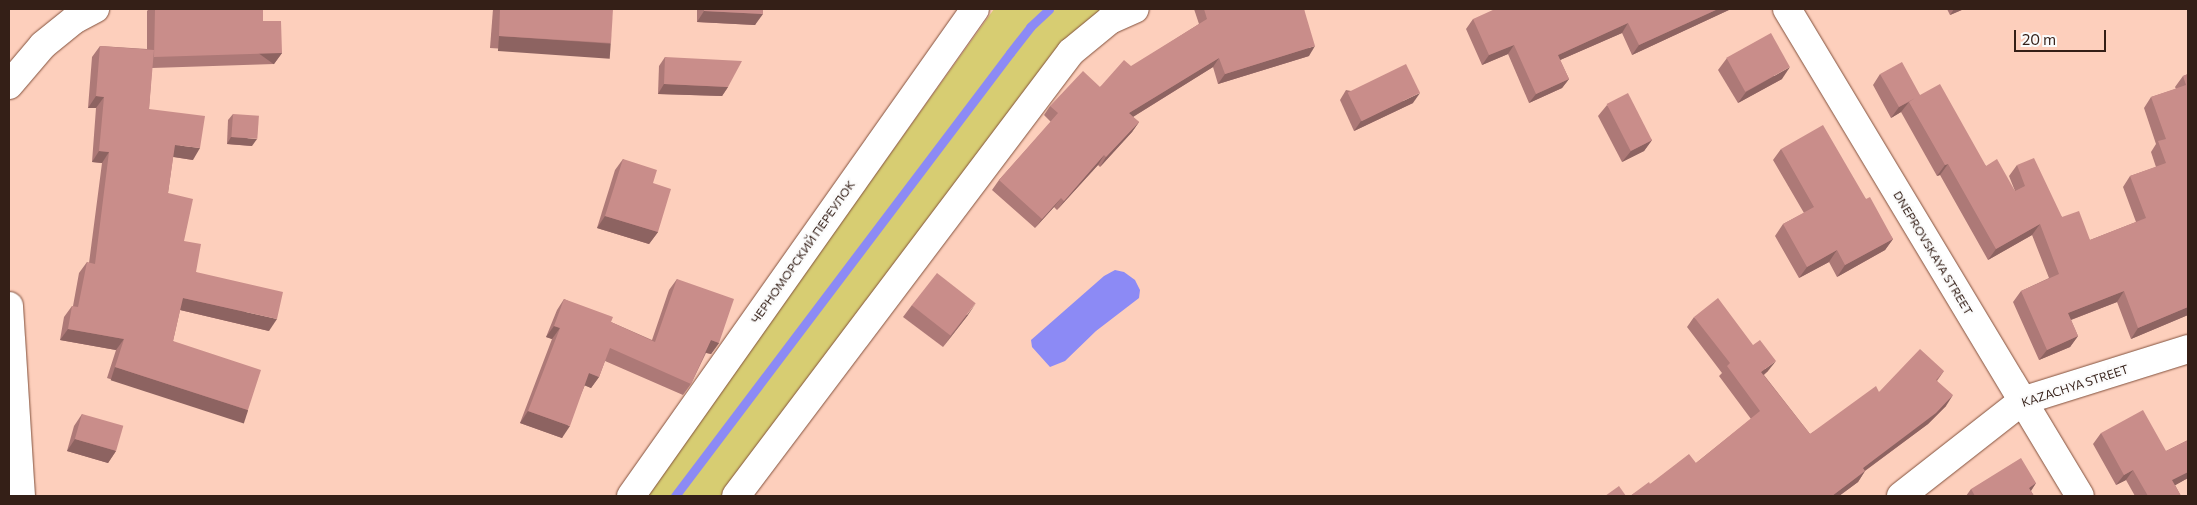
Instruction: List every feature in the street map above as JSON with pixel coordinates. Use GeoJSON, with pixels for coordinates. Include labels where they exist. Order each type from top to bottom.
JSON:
{"type":"FeatureCollection","features":[{"type":"Feature","properties":{"kind":"street"},"geometry":{"type":"LineString","coordinates":[[9,85],[43,44],[74,20],[95,9]]}},
{"type":"Feature","properties":{"kind":"street","name":"ЧЕРНОМОРСКИЙ ПЕРЕУЛОК"},"geometry":{"type":"LineString","coordinates":[[631,496],[975,9]]}},
{"type":"Feature","properties":{"kind":"street"},"geometry":{"type":"LineString","coordinates":[[736,496],[1071,52],[1110,20],[1135,9]]}},
{"type":"Feature","properties":{"kind":"street","name":"DNEPROVSKAYA STREET"},"geometry":{"type":"LineString","coordinates":[[1787,9],[2080,496]]}},
{"type":"Feature","properties":{"kind":"street"},"geometry":{"type":"LineString","coordinates":[[9,306],[21,496]]}},
{"type":"Feature","properties":{"kind":"street","name":"KAZACHYA STREET"},"geometry":{"type":"LineString","coordinates":[[1901,496],[2022,401],[2188,349]]}},
{"type":"Feature","properties":{"kind":"shaded area"},"geometry":{"type":"Polygon","coordinates":[[[994,9],[1113,9],[724,496],[645,496],[994,9]]]}},
{"type":"Feature","properties":{"kind":"shaded area"},"geometry":{"type":"Polygon","coordinates":[[[1115,270],[1124,272],[1135,280],[1140,290],[1139,298],[1096,331],[1065,361],[1050,367],[1032,347],[1031,340],[1104,276],[1115,270]]]}},
{"type":"Feature","properties":{"kind":"building"},"geometry":{"type":"Polygon","coordinates":[[[155,9],[263,9],[263,21],[281,21],[282,53],[154,57],[155,9]]]}},
{"type":"Feature","properties":{"kind":"building"},"geometry":{"type":"Polygon","coordinates":[[[500,9],[613,9],[611,43],[499,36],[500,9]]]}},
{"type":"Feature","properties":{"kind":"building"},"geometry":{"type":"Polygon","coordinates":[[[704,9],[763,9],[763,14],[704,11],[704,9]]]}},
{"type":"Feature","properties":{"kind":"building"},"geometry":{"type":"Polygon","coordinates":[[[1204,9],[1304,9],[1315,46],[1225,74],[1219,58],[1129,113],[1139,122],[1106,157],[1104,155],[1064,201],[1061,198],[1042,219],[999,180],[1058,113],[1050,106],[1083,71],[1100,87],[1124,60],[1131,66],[1207,19],[1204,9]]]}},
{"type":"Feature","properties":{"kind":"building"},"geometry":{"type":"Polygon","coordinates":[[[1495,9],[1718,9],[1639,45],[1628,23],[1558,55],[1569,79],[1536,94],[1514,45],[1489,55],[1473,19],[1495,9]]]}},
{"type":"Feature","properties":{"kind":"building"},"geometry":{"type":"Polygon","coordinates":[[[1771,33],[1790,67],[1745,92],[1726,58],[1771,33]]]}},
{"type":"Feature","properties":{"kind":"building"},"geometry":{"type":"Polygon","coordinates":[[[100,46],[154,50],[149,109],[205,116],[200,148],[175,145],[168,193],[193,199],[184,241],[201,244],[196,272],[283,292],[277,319],[183,298],[173,341],[261,370],[248,410],[115,367],[124,339],[68,329],[72,306],[78,307],[87,262],[95,264],[109,152],[99,151],[104,97],[96,96],[100,46]]]}},
{"type":"Feature","properties":{"kind":"building"},"geometry":{"type":"Polygon","coordinates":[[[665,57],[742,61],[728,87],[664,84],[665,57]]]}},
{"type":"Feature","properties":{"kind":"building"},"geometry":{"type":"Polygon","coordinates":[[[1902,62],[1920,95],[1940,84],[1986,166],[1997,159],[2015,191],[2025,186],[2017,165],[2034,158],[2062,217],[2079,211],[2090,240],[2146,218],[2130,176],[2166,163],[2158,141],[2166,139],[2151,97],[2186,85],[2183,76],[2188,74],[2188,307],[2138,328],[2124,291],[2068,313],[2078,336],[2047,350],[2021,291],[2059,274],[2040,224],[1996,249],[1948,164],[1945,165],[1909,102],[1915,98],[1899,107],[1880,74],[1902,62]]]}},
{"type":"Feature","properties":{"kind":"building"},"geometry":{"type":"Polygon","coordinates":[[[1406,64],[1420,93],[1362,121],[1348,92],[1406,64]]]}},
{"type":"Feature","properties":{"kind":"building"},"geometry":{"type":"Polygon","coordinates":[[[1628,93],[1652,140],[1631,151],[1607,104],[1628,93]]]}},
{"type":"Feature","properties":{"kind":"building"},"geometry":{"type":"Polygon","coordinates":[[[233,114],[259,116],[257,139],[231,137],[233,114]]]}},
{"type":"Feature","properties":{"kind":"building"},"geometry":{"type":"Polygon","coordinates":[[[1823,125],[1866,199],[1870,197],[1893,239],[1845,265],[1837,250],[1807,267],[1783,224],[1814,207],[1781,149],[1823,125]]]}},
{"type":"Feature","properties":{"kind":"building"},"geometry":{"type":"Polygon","coordinates":[[[623,159],[657,170],[653,183],[671,189],[658,232],[605,216],[623,159]]]}},
{"type":"Feature","properties":{"kind":"building"},"geometry":{"type":"Polygon","coordinates":[[[937,273],[976,303],[950,335],[912,305],[937,273]]]}},
{"type":"Feature","properties":{"kind":"building"},"geometry":{"type":"Polygon","coordinates":[[[677,279],[734,299],[719,343],[711,340],[691,384],[610,348],[599,377],[589,373],[570,426],[528,411],[560,328],[554,326],[564,299],[613,317],[611,322],[655,342],[677,279]]]}},
{"type":"Feature","properties":{"kind":"building"},"geometry":{"type":"Polygon","coordinates":[[[1718,298],[1753,345],[1760,340],[1776,361],[1761,372],[1810,434],[1876,386],[1879,392],[1920,349],[1944,371],[1936,380],[1953,395],[1936,413],[1863,468],[1865,471],[1832,496],[1630,496],[1649,482],[1650,484],[1689,454],[1696,463],[1760,411],[1727,366],[1730,363],[1694,317],[1718,298]]]}},
{"type":"Feature","properties":{"kind":"building"},"geometry":{"type":"Polygon","coordinates":[[[2143,410],[2166,451],[2188,440],[2188,472],[2172,480],[2181,496],[2148,496],[2133,470],[2124,475],[2101,433],[2143,410]]]}},
{"type":"Feature","properties":{"kind":"building"},"geometry":{"type":"Polygon","coordinates":[[[82,414],[123,426],[116,451],[75,439],[82,414]]]}},
{"type":"Feature","properties":{"kind":"building"},"geometry":{"type":"Polygon","coordinates":[[[2021,458],[2036,483],[2029,488],[2034,496],[1975,496],[1971,489],[2021,458]]]}},
{"type":"Feature","properties":{"kind":"building"},"geometry":{"type":"Polygon","coordinates":[[[1619,486],[1626,496],[1605,496],[1619,486]]]}},
{"type":"Feature","properties":{"kind":"waterway"},"geometry":{"type":"LineString","coordinates":[[675,496],[1010,53],[1030,27],[1049,9]]}}]}
